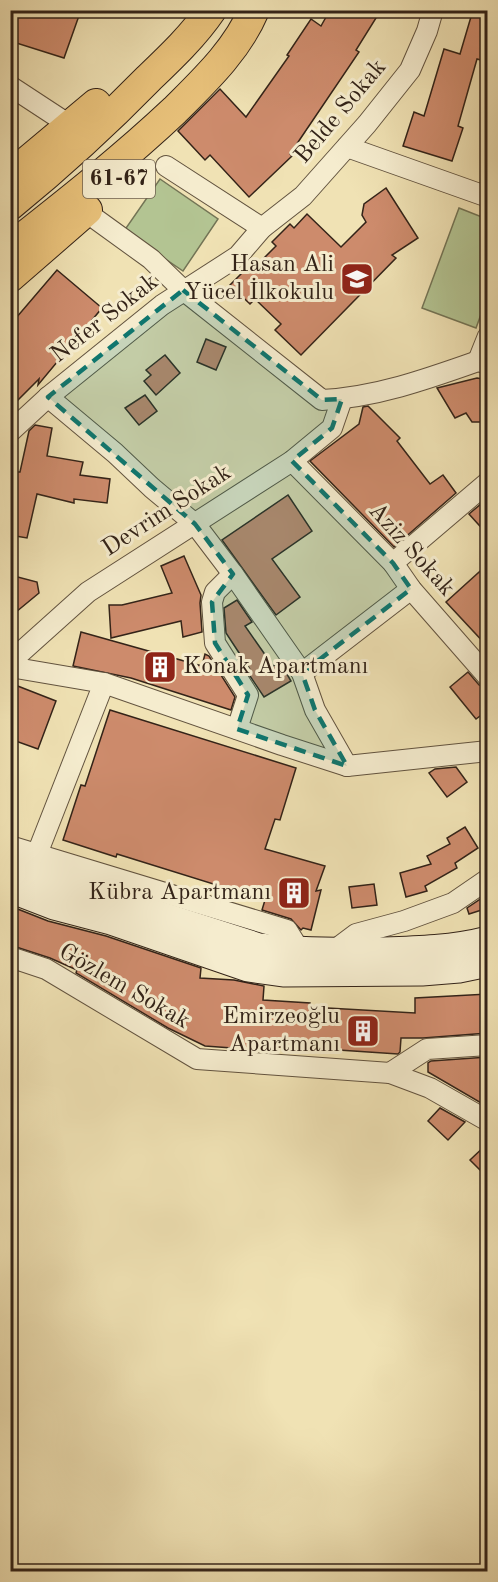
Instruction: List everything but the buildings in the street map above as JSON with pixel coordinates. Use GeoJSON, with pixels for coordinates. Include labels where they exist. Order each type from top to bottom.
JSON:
{"type":"FeatureCollection","features":[{"type":"Feature","properties":{"kind":"main road","name":"61-67"},"geometry":{"type":"LineString","coordinates":[[10,176],[152,56],[193,10]]}},
{"type":"Feature","properties":{"kind":"main road","name":"61-67"},"geometry":{"type":"LineString","coordinates":[[10,205],[105,123],[167,61],[204,21],[211,10]]}},
{"type":"Feature","properties":{"kind":"main road","name":"61-67"},"geometry":{"type":"LineString","coordinates":[[10,277],[86,212],[153,146],[217,69],[254,10]]}},
{"type":"Feature","properties":{"kind":"main road","name":"61-67"},"geometry":{"type":"LineString","coordinates":[[10,248],[130,152],[217,69]]}},
{"type":"Feature","properties":{"kind":"street","name":"Belde Sokak"},"geometry":{"type":"LineString","coordinates":[[262,228],[303,196],[347,147],[410,70],[428,31],[433,10]]}},
{"type":"Feature","properties":{"kind":"street"},"geometry":{"type":"LineString","coordinates":[[10,86],[71,126]]}},
{"type":"Feature","properties":{"kind":"street"},"geometry":{"type":"LineString","coordinates":[[347,147],[488,197]]}},
{"type":"Feature","properties":{"kind":"street"},"geometry":{"type":"LineString","coordinates":[[166,166],[262,228]]}},
{"type":"Feature","properties":{"kind":"street"},"geometry":{"type":"LineString","coordinates":[[86,212],[151,259],[183,290],[322,400],[342,399],[404,386],[483,362],[488,336]]}},
{"type":"Feature","properties":{"kind":"street","name":"Nefer Sokak"},"geometry":{"type":"LineString","coordinates":[[10,432],[162,305],[238,256],[262,228]]}},
{"type":"Feature","properties":{"kind":"street"},"geometry":{"type":"LineString","coordinates":[[48,398],[115,453],[195,524],[233,573],[302,673],[315,710],[347,766]]}},
{"type":"Feature","properties":{"kind":"street","name":"Devrim Sokak"},"geometry":{"type":"LineString","coordinates":[[10,662],[88,592],[292,461],[332,428],[342,399]]}},
{"type":"Feature","properties":{"kind":"street","name":"Aziz Sokak"},"geometry":{"type":"LineString","coordinates":[[292,461],[393,562],[411,589],[488,677]]}},
{"type":"Feature","properties":{"kind":"street"},"geometry":{"type":"LineString","coordinates":[[393,562],[488,482]]}},
{"type":"Feature","properties":{"kind":"street"},"geometry":{"type":"LineString","coordinates":[[233,573],[215,592],[212,602],[215,643],[248,695],[237,729]]}},
{"type":"Feature","properties":{"kind":"street"},"geometry":{"type":"LineString","coordinates":[[302,673],[411,589]]}},
{"type":"Feature","properties":{"kind":"street"},"geometry":{"type":"LineString","coordinates":[[10,667],[104,683],[347,766],[488,751]]}},
{"type":"Feature","properties":{"kind":"street"},"geometry":{"type":"LineString","coordinates":[[37,854],[104,683]]}},
{"type":"Feature","properties":{"kind":"street"},"geometry":{"type":"LineString","coordinates":[[10,846],[287,930],[300,951]]}},
{"type":"Feature","properties":{"kind":"street"},"geometry":{"type":"LineString","coordinates":[[10,867],[259,947],[332,952],[434,949],[488,940]]}},
{"type":"Feature","properties":{"kind":"street"},"geometry":{"type":"LineString","coordinates":[[332,952],[356,934],[404,921],[453,903],[488,879]]}},
{"type":"Feature","properties":{"kind":"street"},"geometry":{"type":"LineString","coordinates":[[10,890],[54,906],[111,921],[248,968],[283,973],[422,972],[459,969],[488,963]]}},
{"type":"Feature","properties":{"kind":"street","name":"Gözlem Sokak"},"geometry":{"type":"LineString","coordinates":[[10,957],[46,969],[196,1059],[390,1073],[430,1088],[488,1121]]}},
{"type":"Feature","properties":{"kind":"street"},"geometry":{"type":"LineString","coordinates":[[390,1073],[427,1049],[488,1045]]}},
{"type":"Feature","properties":{"kind":"highlighted area"},"geometry":{"type":"Polygon","coordinates":[[[183,290],[322,400],[342,399],[332,428],[292,461],[393,563],[411,589],[302,673],[315,710],[347,766],[237,729],[248,695],[215,643],[212,602],[233,574],[195,524],[48,397],[183,290]]]}},
{"type":"Feature","properties":{"kind":"green space"},"geometry":{"type":"Polygon","coordinates":[[[160,179],[218,219],[183,271],[124,231],[160,179]]]}},
{"type":"Feature","properties":{"kind":"green space"},"geometry":{"type":"Polygon","coordinates":[[[459,208],[487,219],[487,298],[476,328],[422,308],[459,208]]]}},
{"type":"Feature","properties":{"kind":"place","name":"Hasan Ali Yücel İlkokulu"},"geometry":{"type":"Point","coordinates":[357,279]}},
{"type":"Feature","properties":{"kind":"place","name":"Konak Apartmanı"},"geometry":{"type":"Point","coordinates":[160,667]}},
{"type":"Feature","properties":{"kind":"place","name":"Kübra Apartmanı"},"geometry":{"type":"Point","coordinates":[294,893]}},
{"type":"Feature","properties":{"kind":"place","name":"Emirzeoğlu Apartmanı"},"geometry":{"type":"Point","coordinates":[363,1031]}}]}
